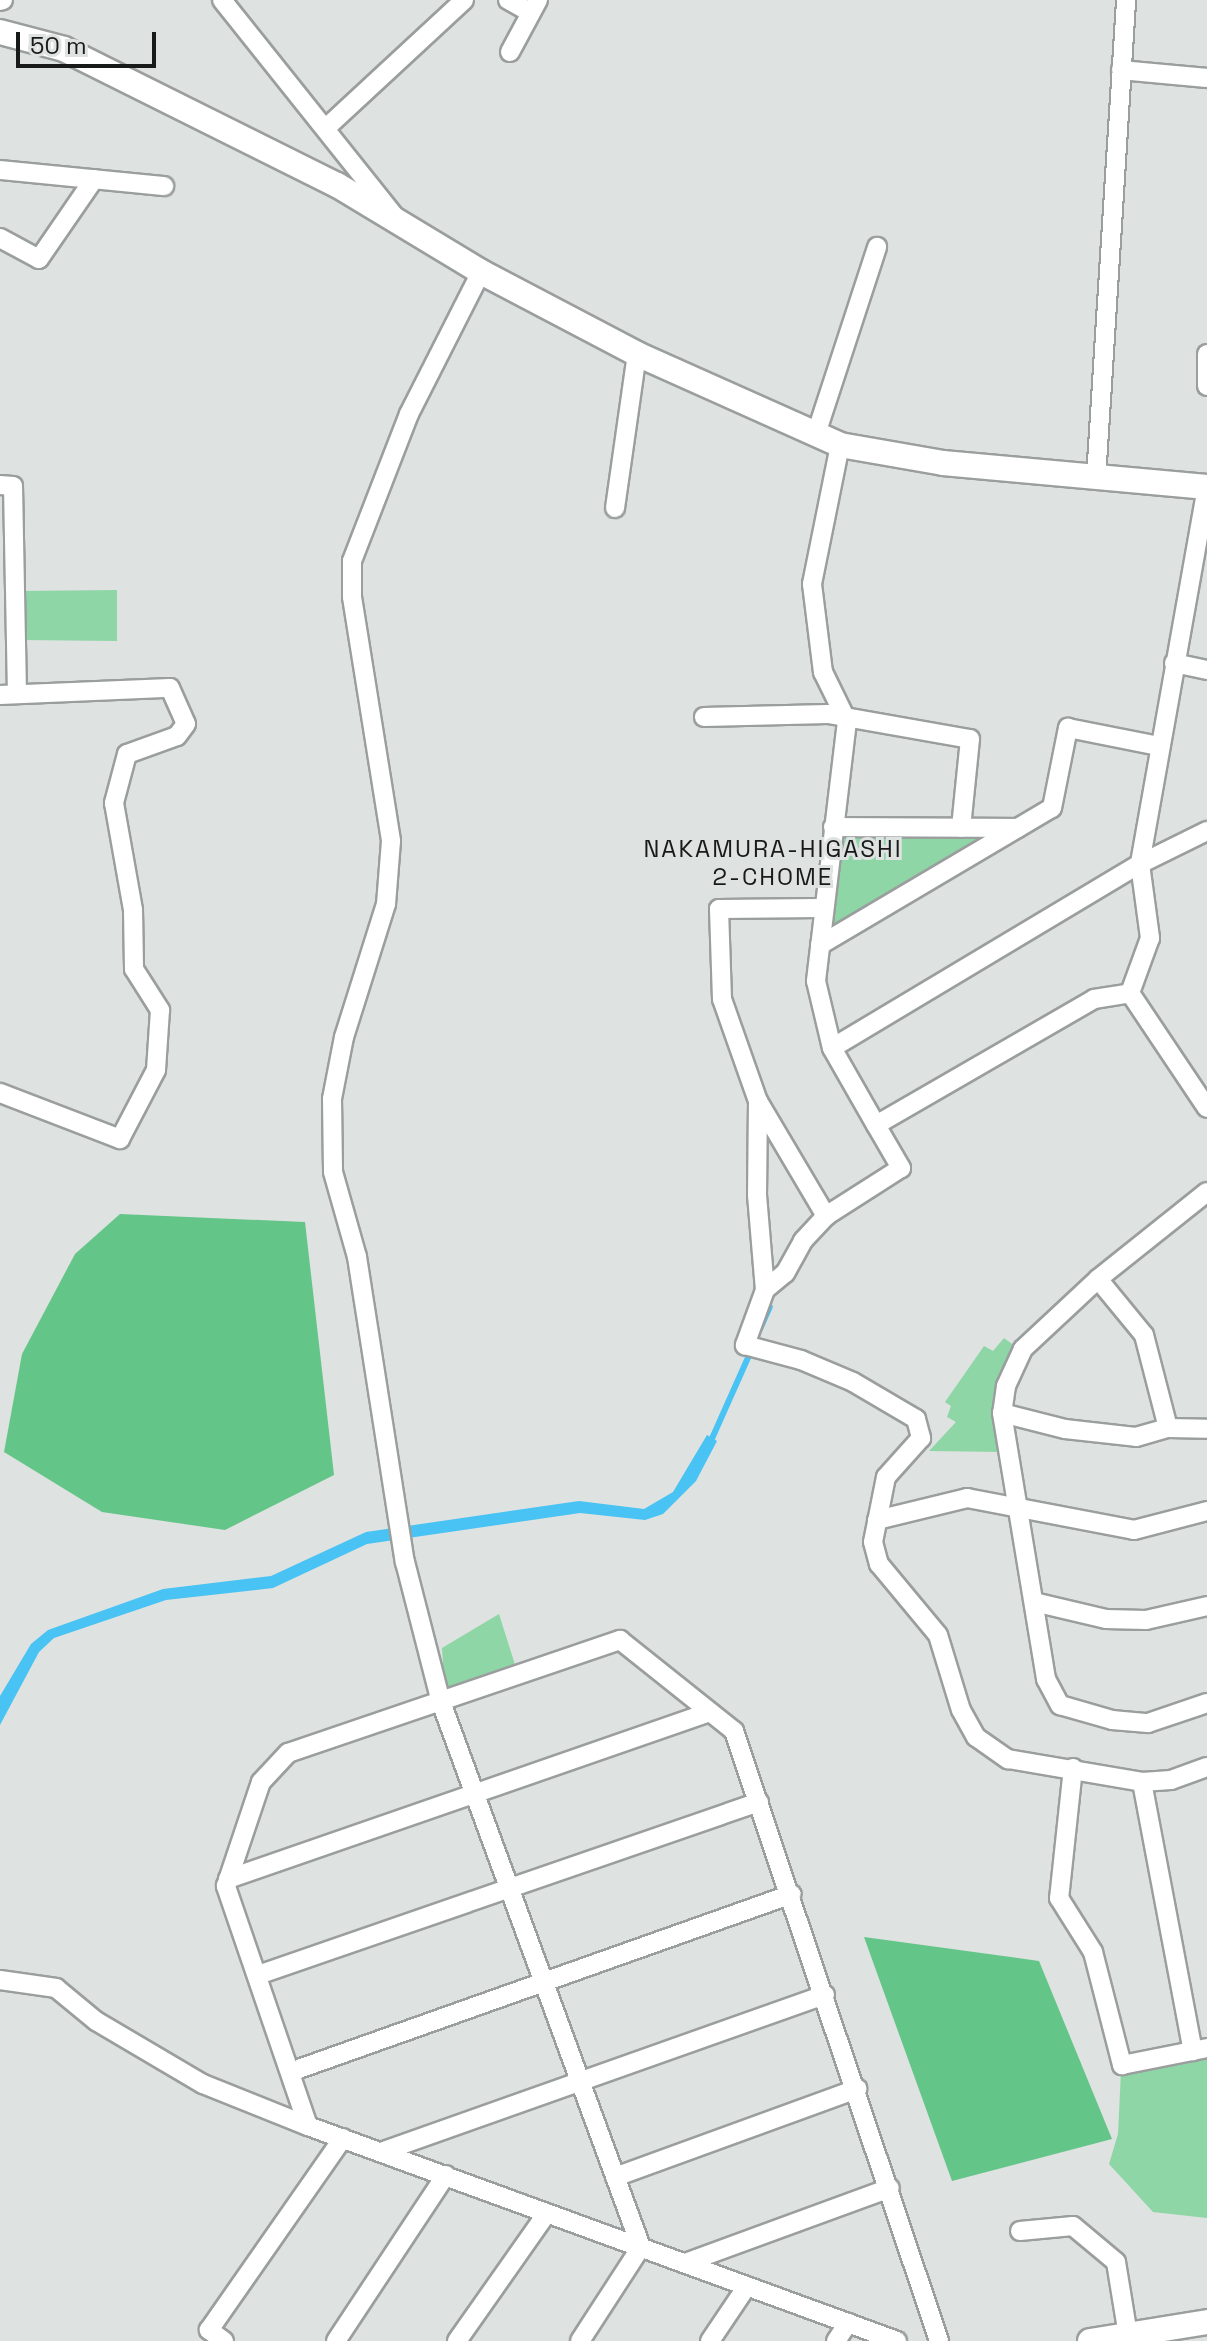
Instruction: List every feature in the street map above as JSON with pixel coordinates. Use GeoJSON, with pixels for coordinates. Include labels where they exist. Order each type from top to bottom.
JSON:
{"type":"FeatureCollection","features":[{"type":"Feature","properties":{"kind":"street"},"geometry":{"type":"LineString","coordinates":[[222,0],[397,219]]}},
{"type":"Feature","properties":{"kind":"street"},"geometry":{"type":"LineString","coordinates":[[326,128],[464,0]]}},
{"type":"Feature","properties":{"kind":"street"},"geometry":{"type":"LineString","coordinates":[[508,0],[535,7],[510,52]]}},
{"type":"Feature","properties":{"kind":"street"},"geometry":{"type":"LineString","coordinates":[[1096,479],[1126,0]]}},
{"type":"Feature","properties":{"kind":"street"},"geometry":{"type":"LineString","coordinates":[[0,32],[64,49],[397,219],[481,272],[637,354],[840,445],[943,463],[1207,487],[1140,864],[1150,938],[1130,993]]}},
{"type":"Feature","properties":{"kind":"street"},"geometry":{"type":"LineString","coordinates":[[1121,70],[1207,78]]}},
{"type":"Feature","properties":{"kind":"street"},"geometry":{"type":"LineString","coordinates":[[0,170],[164,186]]}},
{"type":"Feature","properties":{"kind":"street"},"geometry":{"type":"LineString","coordinates":[[0,238],[39,259],[94,179]]}},
{"type":"Feature","properties":{"kind":"street"},"geometry":{"type":"LineString","coordinates":[[816,434],[877,247]]}},
{"type":"Feature","properties":{"kind":"street"},"geometry":{"type":"LineString","coordinates":[[481,272],[409,414],[352,561],[352,597],[391,841],[386,904],[344,1037],[332,1099],[333,1172],[357,1257],[405,1562],[441,1702],[641,2247]]}},
{"type":"Feature","properties":{"kind":"street"},"geometry":{"type":"LineString","coordinates":[[615,508],[637,354]]}},
{"type":"Feature","properties":{"kind":"street"},"geometry":{"type":"LineString","coordinates":[[1207,354],[1207,386]]}},
{"type":"Feature","properties":{"kind":"street"},"geometry":{"type":"LineString","coordinates":[[765,1290],[785,1273],[803,1241],[826,1216],[901,1168],[832,1048],[816,981],[821,908],[847,721],[823,672],[812,584],[840,445]]}},
{"type":"Feature","properties":{"kind":"street"},"geometry":{"type":"LineString","coordinates":[[0,485],[13,486],[8,695],[170,688],[186,724],[177,736],[127,754],[114,803],[133,910],[134,969],[160,1010],[156,1070],[120,1139],[0,1093]]}},
{"type":"Feature","properties":{"kind":"street"},"geometry":{"type":"LineString","coordinates":[[1174,663],[1207,670]]}},
{"type":"Feature","properties":{"kind":"street"},"geometry":{"type":"LineString","coordinates":[[704,717],[828,714],[847,721],[970,739],[961,828]]}},
{"type":"Feature","properties":{"kind":"street"},"geometry":{"type":"LineString","coordinates":[[820,945],[1052,808],[1068,728],[1159,746]]}},
{"type":"Feature","properties":{"kind":"street"},"geometry":{"type":"LineString","coordinates":[[833,827],[1019,828]]}},
{"type":"Feature","properties":{"kind":"street"},"geometry":{"type":"LineString","coordinates":[[832,1048],[1140,864],[1207,831]]}},
{"type":"Feature","properties":{"kind":"street"},"geometry":{"type":"LineString","coordinates":[[821,908],[719,909],[722,999],[758,1101],[826,1216]]}},
{"type":"Feature","properties":{"kind":"street"},"geometry":{"type":"LineString","coordinates":[[1130,993],[1207,1108]]}},
{"type":"Feature","properties":{"kind":"street"},"geometry":{"type":"LineString","coordinates":[[876,1125],[1094,999],[1130,993]]}},
{"type":"Feature","properties":{"kind":"street"},"geometry":{"type":"LineString","coordinates":[[758,1101],[756,1179],[765,1290],[745,1345],[840,1377],[916,1419],[921,1438],[886,1477],[873,1542],[879,1564],[938,1635],[961,1710],[976,1737],[1008,1759],[1142,1782],[1171,1780],[1207,1767]]}},
{"type":"Feature","properties":{"kind":"street"},"geometry":{"type":"LineString","coordinates":[[1207,1192],[1098,1279],[1023,1349],[1006,1386],[1002,1413],[1046,1679],[1060,1705],[1112,1720],[1148,1723],[1207,1703]]}},
{"type":"Feature","properties":{"kind":"street"},"geometry":{"type":"LineString","coordinates":[[1098,1279],[1144,1335],[1168,1428]]}},
{"type":"Feature","properties":{"kind":"street"},"geometry":{"type":"LineString","coordinates":[[1002,1413],[1065,1429],[1136,1437],[1168,1428],[1207,1429]]}},
{"type":"Feature","properties":{"kind":"street"},"geometry":{"type":"LineString","coordinates":[[877,1520],[967,1498],[1134,1530],[1207,1511]]}},
{"type":"Feature","properties":{"kind":"street"},"geometry":{"type":"LineString","coordinates":[[1034,1602],[1106,1619],[1146,1620],[1207,1606]]}},
{"type":"Feature","properties":{"kind":"street"},"geometry":{"type":"LineString","coordinates":[[308,2126],[293,2071],[226,1886],[261,1782],[288,1753],[620,1640],[734,1731],[792,1894],[939,2341]]}},
{"type":"Feature","properties":{"kind":"street"},"geometry":{"type":"LineString","coordinates":[[228,1879],[475,1797],[710,1712]]}},
{"type":"Feature","properties":{"kind":"street"},"geometry":{"type":"LineString","coordinates":[[1073,1768],[1059,1898],[1093,1952],[1116,2052],[1122,2065],[1200,2049],[1142,1782]]}},
{"type":"Feature","properties":{"kind":"street"},"geometry":{"type":"LineString","coordinates":[[258,1975],[759,1802]]}},
{"type":"Feature","properties":{"kind":"street"},"geometry":{"type":"LineString","coordinates":[[293,2071],[544,1985],[792,1894]]}},
{"type":"Feature","properties":{"kind":"street"},"geometry":{"type":"LineString","coordinates":[[0,1980],[56,1988],[96,2021],[203,2084],[308,2126],[897,2341]]}},
{"type":"Feature","properties":{"kind":"street"},"geometry":{"type":"LineString","coordinates":[[381,2152],[581,2085],[825,1995]]}},
{"type":"Feature","properties":{"kind":"street"},"geometry":{"type":"LineString","coordinates":[[615,2177],[857,2089]]}},
{"type":"Feature","properties":{"kind":"street"},"geometry":{"type":"LineString","coordinates":[[224,2341],[209,2330],[343,2138]]}},
{"type":"Feature","properties":{"kind":"street"},"geometry":{"type":"LineString","coordinates":[[336,2341],[446,2175]]}},
{"type":"Feature","properties":{"kind":"street"},"geometry":{"type":"LineString","coordinates":[[685,2263],[890,2188]]}},
{"type":"Feature","properties":{"kind":"street"},"geometry":{"type":"LineString","coordinates":[[457,2341],[547,2213]]}},
{"type":"Feature","properties":{"kind":"street"},"geometry":{"type":"LineString","coordinates":[[1020,2231],[1073,2226],[1116,2262],[1128,2335]]}},
{"type":"Feature","properties":{"kind":"street"},"geometry":{"type":"LineString","coordinates":[[580,2341],[641,2247]]}},
{"type":"Feature","properties":{"kind":"street"},"geometry":{"type":"LineString","coordinates":[[710,2341],[747,2286]]}},
{"type":"Feature","properties":{"kind":"street"},"geometry":{"type":"LineString","coordinates":[[836,2341],[848,2323]]}},
{"type":"Feature","properties":{"kind":"street"},"geometry":{"type":"LineString","coordinates":[[1090,2341],[1203,2326]]}},
{"type":"Feature","properties":{"kind":"green space"},"geometry":{"type":"Polygon","coordinates":[[[117,590],[117,641],[21,640],[20,591],[117,590]]]}},
{"type":"Feature","properties":{"kind":"green space"},"geometry":{"type":"Polygon","coordinates":[[[1008,831],[824,940],[836,832],[1008,831]]]}},
{"type":"Feature","properties":{"kind":"green space"},"geometry":{"type":"Polygon","coordinates":[[[120,1214],[305,1222],[334,1475],[225,1530],[102,1512],[4,1452],[22,1354],[75,1254],[120,1214]]]}},
{"type":"Feature","properties":{"kind":"green space"},"geometry":{"type":"Polygon","coordinates":[[[1004,1338],[1016,1347],[1003,1452],[929,1451],[956,1422],[947,1417],[951,1406],[945,1402],[984,1346],[993,1351],[1004,1338]]]}},
{"type":"Feature","properties":{"kind":"green space"},"geometry":{"type":"Polygon","coordinates":[[[499,1614],[516,1668],[445,1696],[442,1648],[499,1614]]]}},
{"type":"Feature","properties":{"kind":"green space"},"geometry":{"type":"Polygon","coordinates":[[[864,1937],[1039,1961],[1112,2139],[952,2181],[864,1937]]]}},
{"type":"Feature","properties":{"kind":"green space"},"geometry":{"type":"Polygon","coordinates":[[[1207,2053],[1207,2218],[1153,2212],[1109,2164],[1118,2134],[1121,2071],[1207,2053]]]}},
{"type":"Feature","properties":{"kind":"water"},"geometry":{"type":"Polygon","coordinates":[[[707,1435],[717,1441],[696,1481],[663,1514],[645,1520],[580,1513],[367,1544],[273,1588],[166,1600],[54,1638],[39,1652],[0,1725],[0,1696],[31,1644],[48,1630],[163,1589],[271,1576],[366,1532],[579,1501],[644,1509],[673,1492],[707,1435]]]}},
{"type":"Feature","properties":{"kind":"waterway"},"geometry":{"type":"LineString","coordinates":[[760,1329],[770,1307]]}},
{"type":"Feature","properties":{"kind":"waterway"},"geometry":{"type":"LineString","coordinates":[[710,1443],[751,1351]]}},
{"type":"Feature","properties":{"kind":"district","name":"NAKAMURA-HIGASHI 2-CHOME"},"geometry":{"type":"Point","coordinates":[773,863]}}]}
